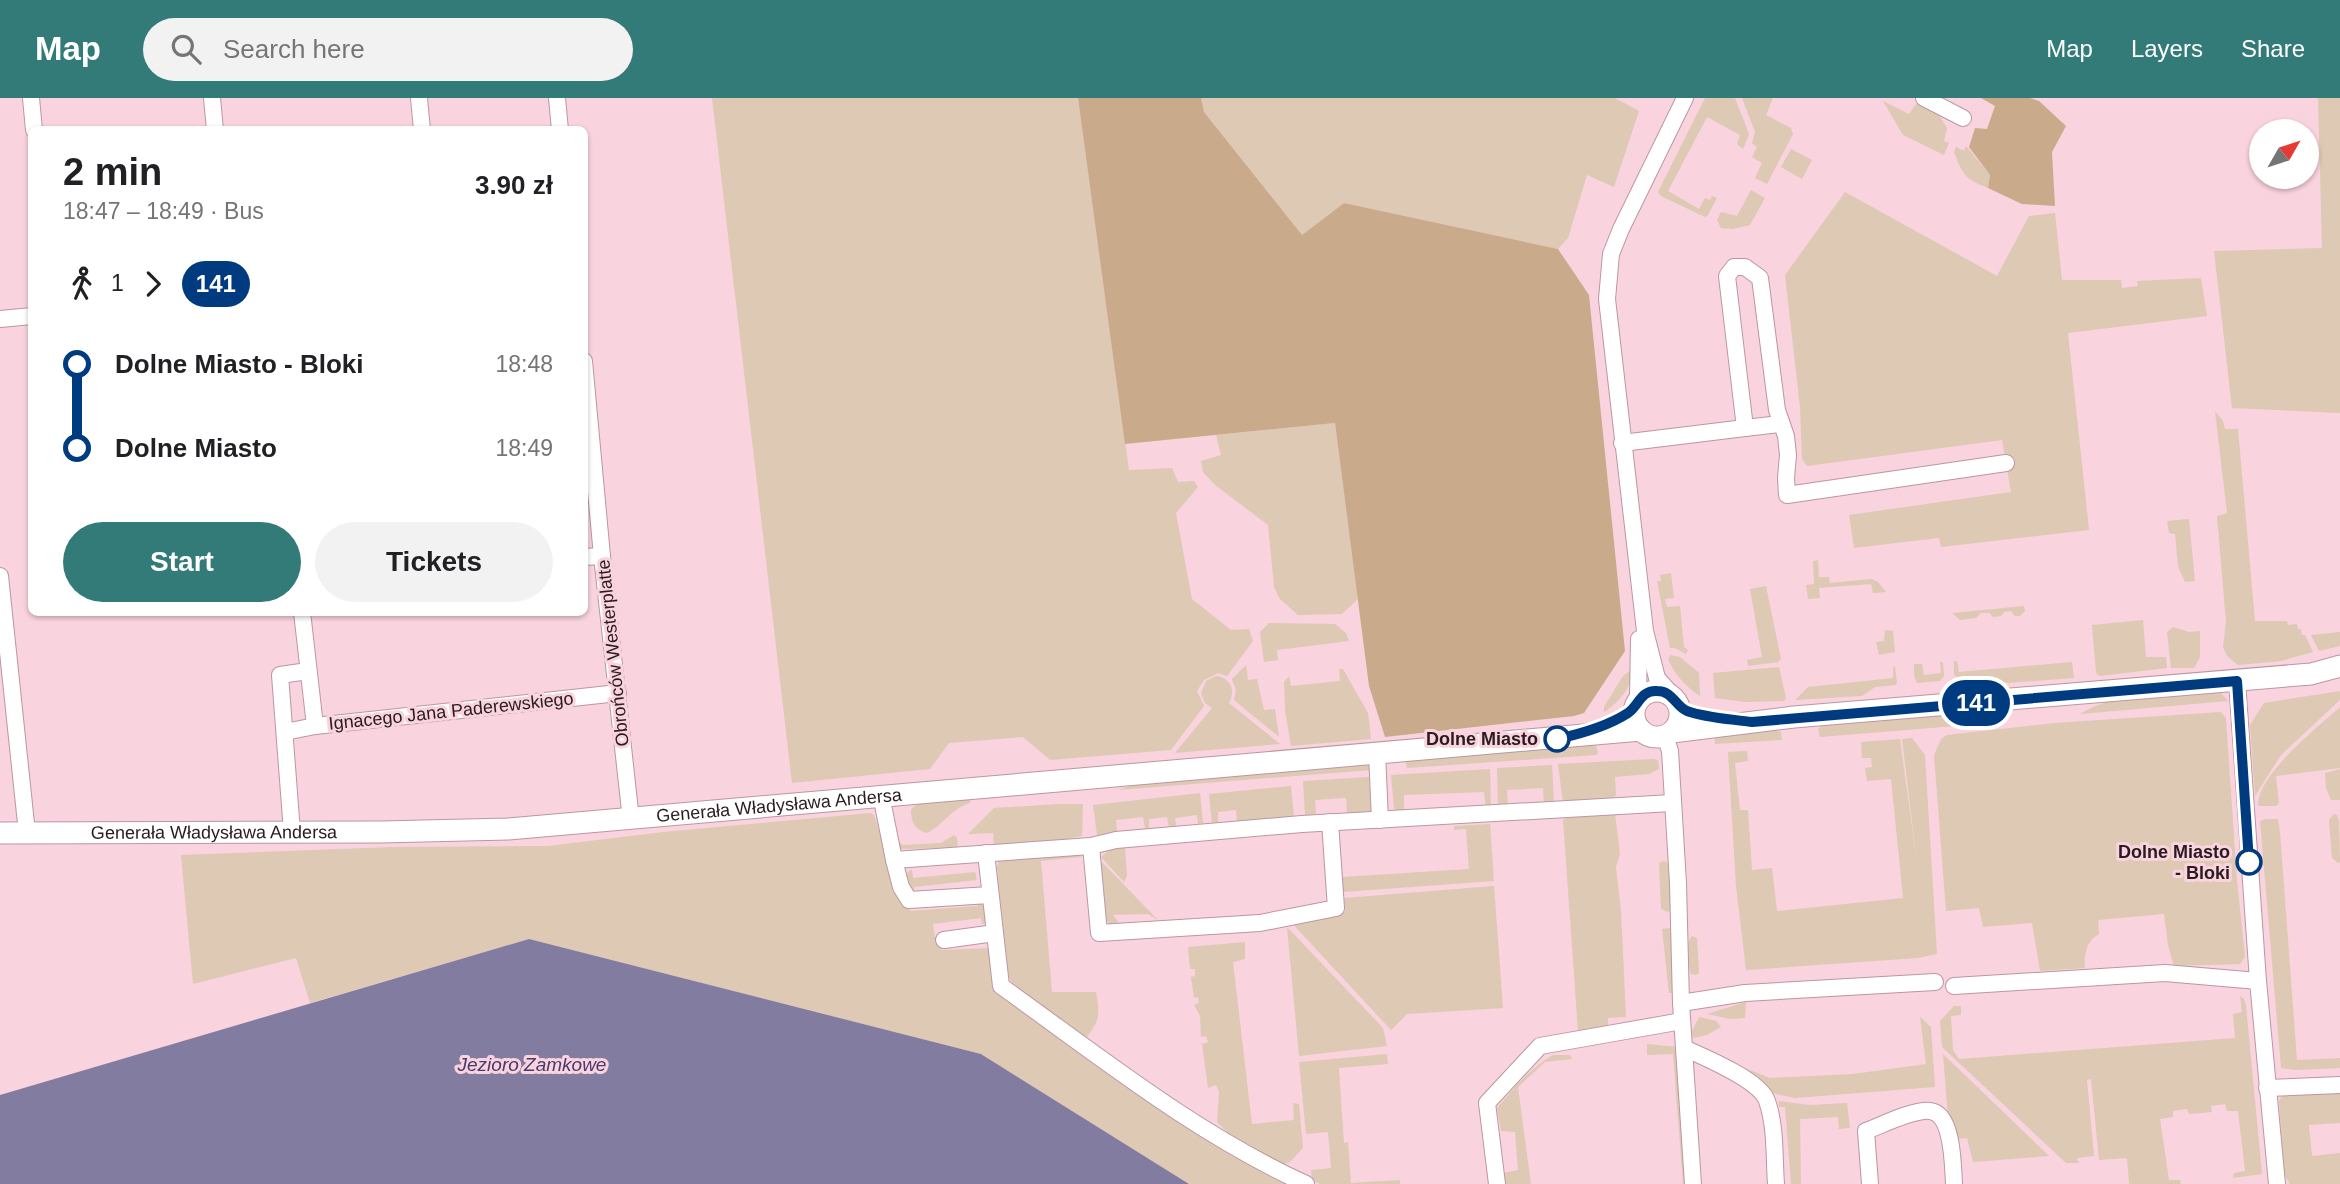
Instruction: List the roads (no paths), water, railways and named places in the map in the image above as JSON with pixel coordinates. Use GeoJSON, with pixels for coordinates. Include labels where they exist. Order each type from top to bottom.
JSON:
{"type":"FeatureCollection","features":[{"type":"Feature","properties":{"kind":"main road"},"geometry":{"type":"LineString","coordinates":[[1752,722],[1693,713],[1666,692],[1653,691],[1636,704],[1635,722],[1650,736],[1752,722],[2311,674],[2340,666]]}},
{"type":"Feature","properties":{"kind":"main road"},"geometry":{"type":"LineString","coordinates":[[1669,734],[1680,718],[1676,701]]}},
{"type":"Feature","properties":{"kind":"main road","name":"Generała Władysława Andersa"},"geometry":{"type":"LineString","coordinates":[[1557,739],[1605,724],[1626,714],[1636,704]]}},
{"type":"Feature","properties":{"kind":"main road","name":"Generała Władysława Andersa"},"geometry":{"type":"LineString","coordinates":[[0,833],[444,831],[631,820],[881,795],[1641,730]]}},
{"type":"Feature","properties":{"kind":"street"},"geometry":{"type":"LineString","coordinates":[[31,98],[34,126]]}},
{"type":"Feature","properties":{"kind":"street"},"geometry":{"type":"LineString","coordinates":[[212,98],[215,126]]}},
{"type":"Feature","properties":{"kind":"street"},"geometry":{"type":"LineString","coordinates":[[419,98],[422,126]]}},
{"type":"Feature","properties":{"kind":"street"},"geometry":{"type":"LineString","coordinates":[[557,98],[560,126]]}},
{"type":"Feature","properties":{"kind":"street"},"geometry":{"type":"LineString","coordinates":[[1676,701],[1661,684],[1653,668],[1639,595],[1607,299],[1611,254],[1620,229],[1685,98]]}},
{"type":"Feature","properties":{"kind":"street"},"geometry":{"type":"LineString","coordinates":[[1924,98],[1963,118]]}},
{"type":"Feature","properties":{"kind":"street"},"geometry":{"type":"LineString","coordinates":[[1745,428],[1727,276],[1734,267],[1745,267],[1760,278],[1780,424],[1786,436],[1787,495],[2007,463]]}},
{"type":"Feature","properties":{"kind":"street"},"geometry":{"type":"LineString","coordinates":[[0,319],[28,316]]}},
{"type":"Feature","properties":{"kind":"street","name":"Obrońców Westerplatte"},"geometry":{"type":"LineString","coordinates":[[588,422],[631,820]]}},
{"type":"Feature","properties":{"kind":"street"},"geometry":{"type":"LineString","coordinates":[[1622,443],[1780,424]]}},
{"type":"Feature","properties":{"kind":"street"},"geometry":{"type":"LineString","coordinates":[[588,558],[603,556]]}},
{"type":"Feature","properties":{"kind":"street"},"geometry":{"type":"LineString","coordinates":[[0,576],[27,832]]}},
{"type":"Feature","properties":{"kind":"street"},"geometry":{"type":"LineString","coordinates":[[1636,704],[1639,595]]}},
{"type":"Feature","properties":{"kind":"street"},"geometry":{"type":"LineString","coordinates":[[302,616],[315,726]]}},
{"type":"Feature","properties":{"kind":"street"},"geometry":{"type":"LineString","coordinates":[[292,832],[280,675],[308,671]]}},
{"type":"Feature","properties":{"kind":"street"},"geometry":{"type":"LineString","coordinates":[[2237,681],[2258,981],[2278,1184]]}},
{"type":"Feature","properties":{"kind":"street","name":"Ignacego Jana Paderewskiego"},"geometry":{"type":"LineString","coordinates":[[285,732],[315,726],[618,693]]}},
{"type":"Feature","properties":{"kind":"street"},"geometry":{"type":"LineString","coordinates":[[1669,734],[1678,883],[1681,1003],[1693,1184]]}},
{"type":"Feature","properties":{"kind":"street"},"geometry":{"type":"LineString","coordinates":[[1377,753],[1380,820]]}},
{"type":"Feature","properties":{"kind":"street"},"geometry":{"type":"LineString","coordinates":[[881,795],[901,887],[909,900],[990,895]]}},
{"type":"Feature","properties":{"kind":"street"},"geometry":{"type":"LineString","coordinates":[[894,860],[1091,846],[1116,841],[1330,822],[1672,803]]}},
{"type":"Feature","properties":{"kind":"street"},"geometry":{"type":"LineString","coordinates":[[1091,846],[1099,933],[1260,923],[1336,908],[1330,822]]}},
{"type":"Feature","properties":{"kind":"street"},"geometry":{"type":"LineString","coordinates":[[986,853],[1001,986],[1197,1125],[1306,1184]]}},
{"type":"Feature","properties":{"kind":"street"},"geometry":{"type":"LineString","coordinates":[[944,940],[995,933]]}},
{"type":"Feature","properties":{"kind":"street"},"geometry":{"type":"LineString","coordinates":[[1954,986],[2165,973],[2258,981]]}},
{"type":"Feature","properties":{"kind":"street"},"geometry":{"type":"LineString","coordinates":[[1681,1003],[1745,993],[1935,982]]}},
{"type":"Feature","properties":{"kind":"street"},"geometry":{"type":"LineString","coordinates":[[1497,1184],[1487,1103],[1540,1046],[1682,1021]]}},
{"type":"Feature","properties":{"kind":"street"},"geometry":{"type":"LineString","coordinates":[[1684,1048],[1742,1077],[1766,1098],[1776,1184]]}},
{"type":"Feature","properties":{"kind":"street"},"geometry":{"type":"LineString","coordinates":[[2267,1088],[2340,1085]]}},
{"type":"Feature","properties":{"kind":"street"},"geometry":{"type":"LineString","coordinates":[[1870,1184],[1866,1131],[1922,1111],[1932,1111],[1941,1116],[1949,1135],[1954,1184]]}},
{"type":"Feature","properties":{"kind":"water","name":"Jezioro Zamkowe"},"geometry":{"type":"Polygon","coordinates":[[[529,939],[981,1054],[1189,1184],[0,1184],[0,1095],[529,939]]]}},
{"type":"Feature","properties":{"kind":"place","name":"Dolne Miasto"},"geometry":{"type":"Point","coordinates":[1557,739]}},
{"type":"Feature","properties":{"kind":"place","name":"Dolne Miasto - Bloki"},"geometry":{"type":"Point","coordinates":[2249,862]}}]}
